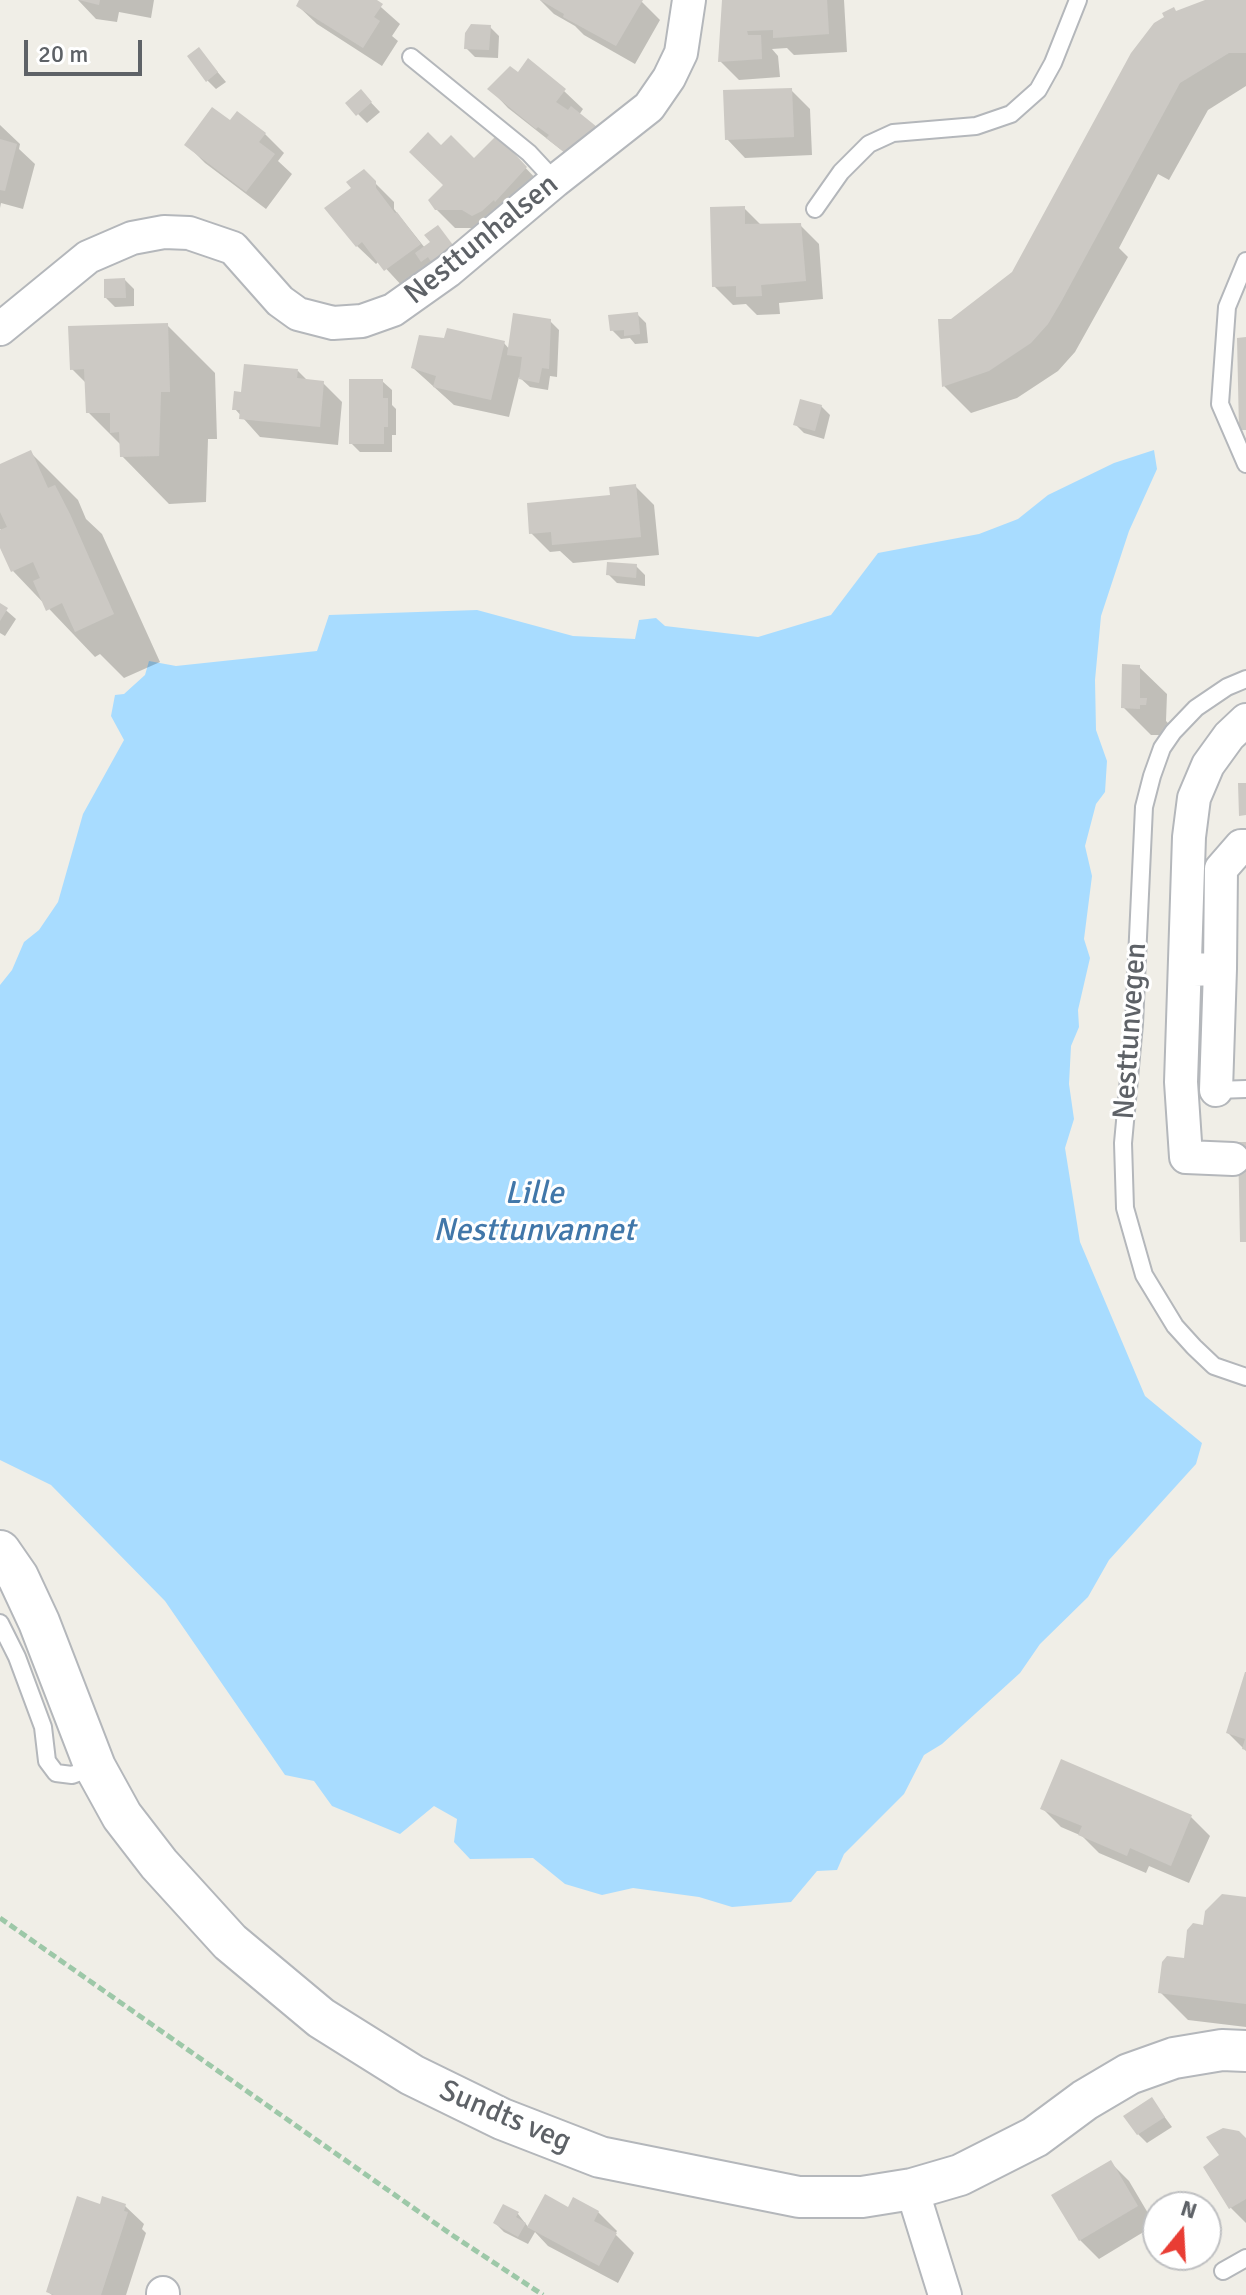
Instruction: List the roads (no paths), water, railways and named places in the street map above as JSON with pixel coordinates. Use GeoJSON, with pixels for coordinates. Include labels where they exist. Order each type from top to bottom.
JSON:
{"type":"FeatureCollection","features":[{"type":"Feature","properties":{"kind":"street","name":"Nesttunhalsen"},"geometry":{"type":"LineString","coordinates":[[0,329],[88,257],[132,238],[164,232],[189,233],[233,248],[280,301],[298,314],[333,323],[362,321],[393,310],[448,271],[649,107],[669,78],[681,53],[689,0]]}},
{"type":"Feature","properties":{"kind":"street"},"geometry":{"type":"LineString","coordinates":[[1233,1159],[1186,1157],[1181,1082],[1189,837],[1194,798],[1208,765],[1229,736],[1246,720]]}},
{"type":"Feature","properties":{"kind":"street"},"geometry":{"type":"LineString","coordinates":[[1231,1090],[1220,969],[1221,869],[1241,846],[1246,846]]}},
{"type":"Feature","properties":{"kind":"street"},"geometry":{"type":"LineString","coordinates":[[1185,970],[1220,969]]}},
{"type":"Feature","properties":{"kind":"street","name":"Sundts veg"},"geometry":{"type":"LineString","coordinates":[[0,1551],[18,1577],[39,1622],[95,1767],[122,1816],[159,1864],[230,1942],[321,2018],[412,2075],[502,2119],[600,2157],[799,2197],[862,2197],[912,2189],[960,2175],[1035,2137],[1085,2100],[1129,2074],[1174,2058],[1222,2050],[1246,2051]]}},
{"type":"Feature","properties":{"kind":"street"},"geometry":{"type":"LineString","coordinates":[[912,2189],[945,2295]]}},
{"type":"Feature","properties":{"kind":"lane"},"geometry":{"type":"LineString","coordinates":[[815,209],[841,172],[869,144],[893,133],[976,126],[1011,114],[1038,90],[1078,0]]}},
{"type":"Feature","properties":{"kind":"lane"},"geometry":{"type":"LineString","coordinates":[[411,57],[517,144],[555,181]]}},
{"type":"Feature","properties":{"kind":"lane"},"geometry":{"type":"LineString","coordinates":[[1246,261],[1227,307],[1220,404],[1246,464]]}},
{"type":"Feature","properties":{"kind":"lane","name":"Nesttunvegen"},"geometry":{"type":"LineString","coordinates":[[1246,679],[1227,687],[1196,708],[1162,748],[1152,776],[1143,819],[1134,1024],[1123,1143],[1125,1208],[1144,1275],[1175,1326],[1194,1347],[1214,1366],[1246,1377]]}},
{"type":"Feature","properties":{"kind":"lane"},"geometry":{"type":"LineString","coordinates":[[0,1623],[17,1657],[43,1727],[47,1761],[56,1773],[72,1775],[95,1767]]}},
{"type":"Feature","properties":{"kind":"lane"},"geometry":{"type":"LineString","coordinates":[[1223,2271],[1246,2258]]}},
{"type":"Feature","properties":{"kind":"water","name":"Lille Nesttunvannet"},"geometry":{"type":"Polygon","coordinates":[[[1154,450],[1157,469],[1129,531],[1101,616],[1095,680],[1096,730],[1107,761],[1105,792],[1096,804],[1085,846],[1092,876],[1084,939],[1090,958],[1078,1010],[1079,1027],[1071,1046],[1069,1084],[1074,1119],[1065,1148],[1080,1242],[1145,1396],[1202,1443],[1196,1464],[1109,1560],[1088,1597],[1040,1644],[1020,1673],[942,1744],[924,1755],[904,1794],[844,1854],[837,1870],[817,1871],[791,1902],[732,1907],[699,1897],[633,1888],[602,1895],[565,1884],[533,1858],[470,1859],[454,1842],[457,1819],[434,1806],[400,1834],[332,1806],[314,1781],[285,1775],[165,1601],[51,1485],[0,1460],[0,985],[12,970],[24,942],[39,930],[58,902],[83,814],[124,740],[111,716],[115,695],[124,694],[145,675],[149,661],[176,666],[317,651],[329,615],[477,610],[573,636],[635,639],[639,620],[656,618],[665,626],[758,637],[831,615],[878,553],[979,534],[1018,519],[1048,495],[1114,463],[1154,450]]]}}]}
